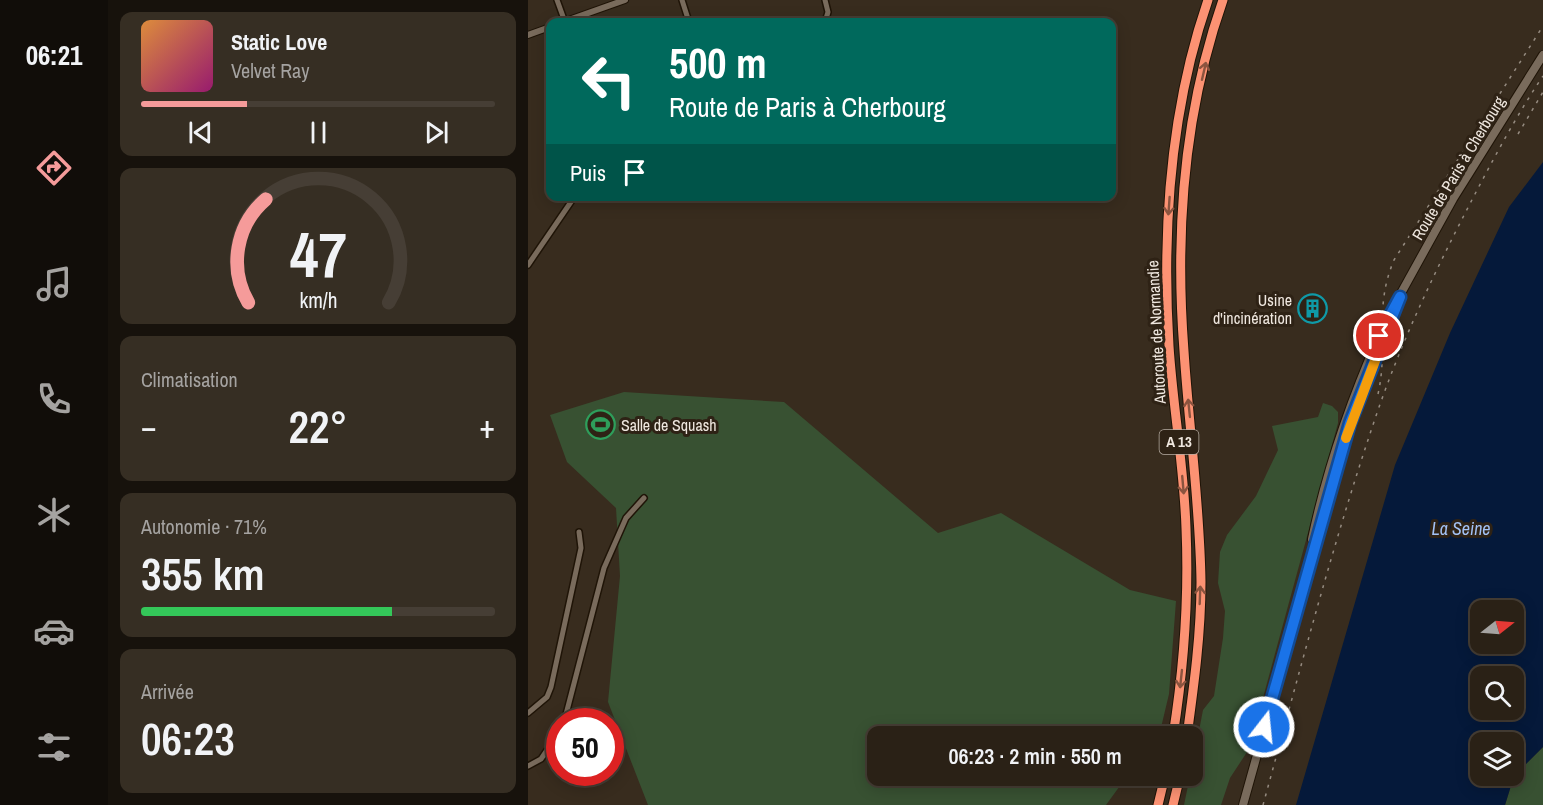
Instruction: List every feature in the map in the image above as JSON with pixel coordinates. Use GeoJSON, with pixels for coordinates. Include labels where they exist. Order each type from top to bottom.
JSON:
{"type":"FeatureCollection","features":[{"type":"Feature","properties":{"kind":"highway","name":"Autoroute de Normandie"},"geometry":{"type":"LineString","coordinates":[[1174,726],[1185,640],[1187,580],[1186,526],[1169,348],[1167,238],[1174,148],[1208,0]]}},
{"type":"Feature","properties":{"kind":"highway","name":"Autoroute de Normandie"},"geometry":{"type":"LineString","coordinates":[[1188,726],[1199,635],[1201,583],[1199,521],[1181,292],[1181,237],[1192,128],[1209,45],[1223,0]]}},
{"type":"Feature","properties":{"kind":"highway"},"geometry":{"type":"LineString","coordinates":[[1158,805],[1163,786]]}},
{"type":"Feature","properties":{"kind":"highway"},"geometry":{"type":"LineString","coordinates":[[1173,805],[1178,786]]}},
{"type":"Feature","properties":{"kind":"main road","name":"Route de Paris à Cherbourg"},"geometry":{"type":"LineString","coordinates":[[1243,805],[1350,423],[1379,349],[1384,324],[1453,199],[1543,55]]}},
{"type":"Feature","properties":{"kind":"main road","name":"Route de Paris à Cherbourg"},"geometry":{"type":"LineString","coordinates":[[1304,582],[1332,461],[1350,404],[1400,297]]}},
{"type":"Feature","properties":{"kind":"street"},"geometry":{"type":"LineString","coordinates":[[557,0],[563,18]]}},
{"type":"Feature","properties":{"kind":"street"},"geometry":{"type":"LineString","coordinates":[[575,18],[625,0]]}},
{"type":"Feature","properties":{"kind":"street"},"geometry":{"type":"LineString","coordinates":[[682,0],[688,18]]}},
{"type":"Feature","properties":{"kind":"street"},"geometry":{"type":"LineString","coordinates":[[825,0],[828,12],[826,18]]}},
{"type":"Feature","properties":{"kind":"street"},"geometry":{"type":"LineString","coordinates":[[528,35],[546,28]]}},
{"type":"Feature","properties":{"kind":"street"},"geometry":{"type":"LineString","coordinates":[[528,265],[572,201]]}},
{"type":"Feature","properties":{"kind":"street"},"geometry":{"type":"LineString","coordinates":[[568,708],[604,568],[626,518],[644,498]]}},
{"type":"Feature","properties":{"kind":"street"},"geometry":{"type":"LineString","coordinates":[[528,713],[548,697],[581,548],[579,532]]}},
{"type":"Feature","properties":{"kind":"street"},"geometry":{"type":"LineString","coordinates":[[528,766],[541,759],[546,752]]}},
{"type":"Feature","properties":{"kind":"green space"},"geometry":{"type":"Polygon","coordinates":[[[624,392],[784,402],[938,533],[1001,513],[1130,590],[1176,601],[1169,694],[1161,726],[867,726],[867,786],[1120,786],[1106,805],[648,805],[624,743],[624,708],[610,708],[608,702],[620,576],[616,508],[567,462],[550,415],[624,392]]]}},
{"type":"Feature","properties":{"kind":"green space"},"geometry":{"type":"Polygon","coordinates":[[[1323,403],[1332,406],[1338,412],[1338,423],[1249,749],[1230,778],[1221,805],[1184,805],[1188,786],[1203,786],[1203,726],[1200,726],[1203,710],[1214,696],[1225,611],[1218,583],[1220,552],[1227,535],[1256,496],[1278,450],[1272,426],[1318,417],[1323,403]]]}},
{"type":"Feature","properties":{"kind":"green space"},"geometry":{"type":"Polygon","coordinates":[[[1543,747],[1543,805],[1505,805],[1511,786],[1524,786],[1524,766],[1543,747]]]}},
{"type":"Feature","properties":{"kind":"water","name":"La Seine"},"geometry":{"type":"Polygon","coordinates":[[[1543,162],[1543,747],[1524,766],[1524,732],[1470,732],[1470,786],[1511,786],[1505,805],[1296,805],[1395,465],[1450,333],[1509,207],[1543,162]]]}},
{"type":"Feature","properties":{"kind":"railway"},"geometry":{"type":"LineString","coordinates":[[1378,394],[1382,360],[1384,295],[1394,260],[1543,26]]}},
{"type":"Feature","properties":{"kind":"railway"},"geometry":{"type":"LineString","coordinates":[[1263,805],[1331,559],[1387,385],[1422,302],[1461,221],[1508,134],[1543,76]]}},
{"type":"Feature","properties":{"kind":"railway"},"geometry":{"type":"LineString","coordinates":[[1518,134],[1543,92]]}},
{"type":"Feature","properties":{"kind":"slow traffic"},"geometry":{"type":"LineString","coordinates":[[1346,438],[1381,345]]}},
{"type":"Feature","properties":{"kind":"place","name":"Usine d'incinération"},"geometry":{"type":"Point","coordinates":[1313,309]}},
{"type":"Feature","properties":{"kind":"place","name":"Salle de Squash"},"geometry":{"type":"Point","coordinates":[600,425]}},
{"type":"Feature","properties":{"kind":"route"},"geometry":{"type":"LineString","coordinates":[[1264,727],[1350,423],[1400,297],[1379,336]]}}]}
